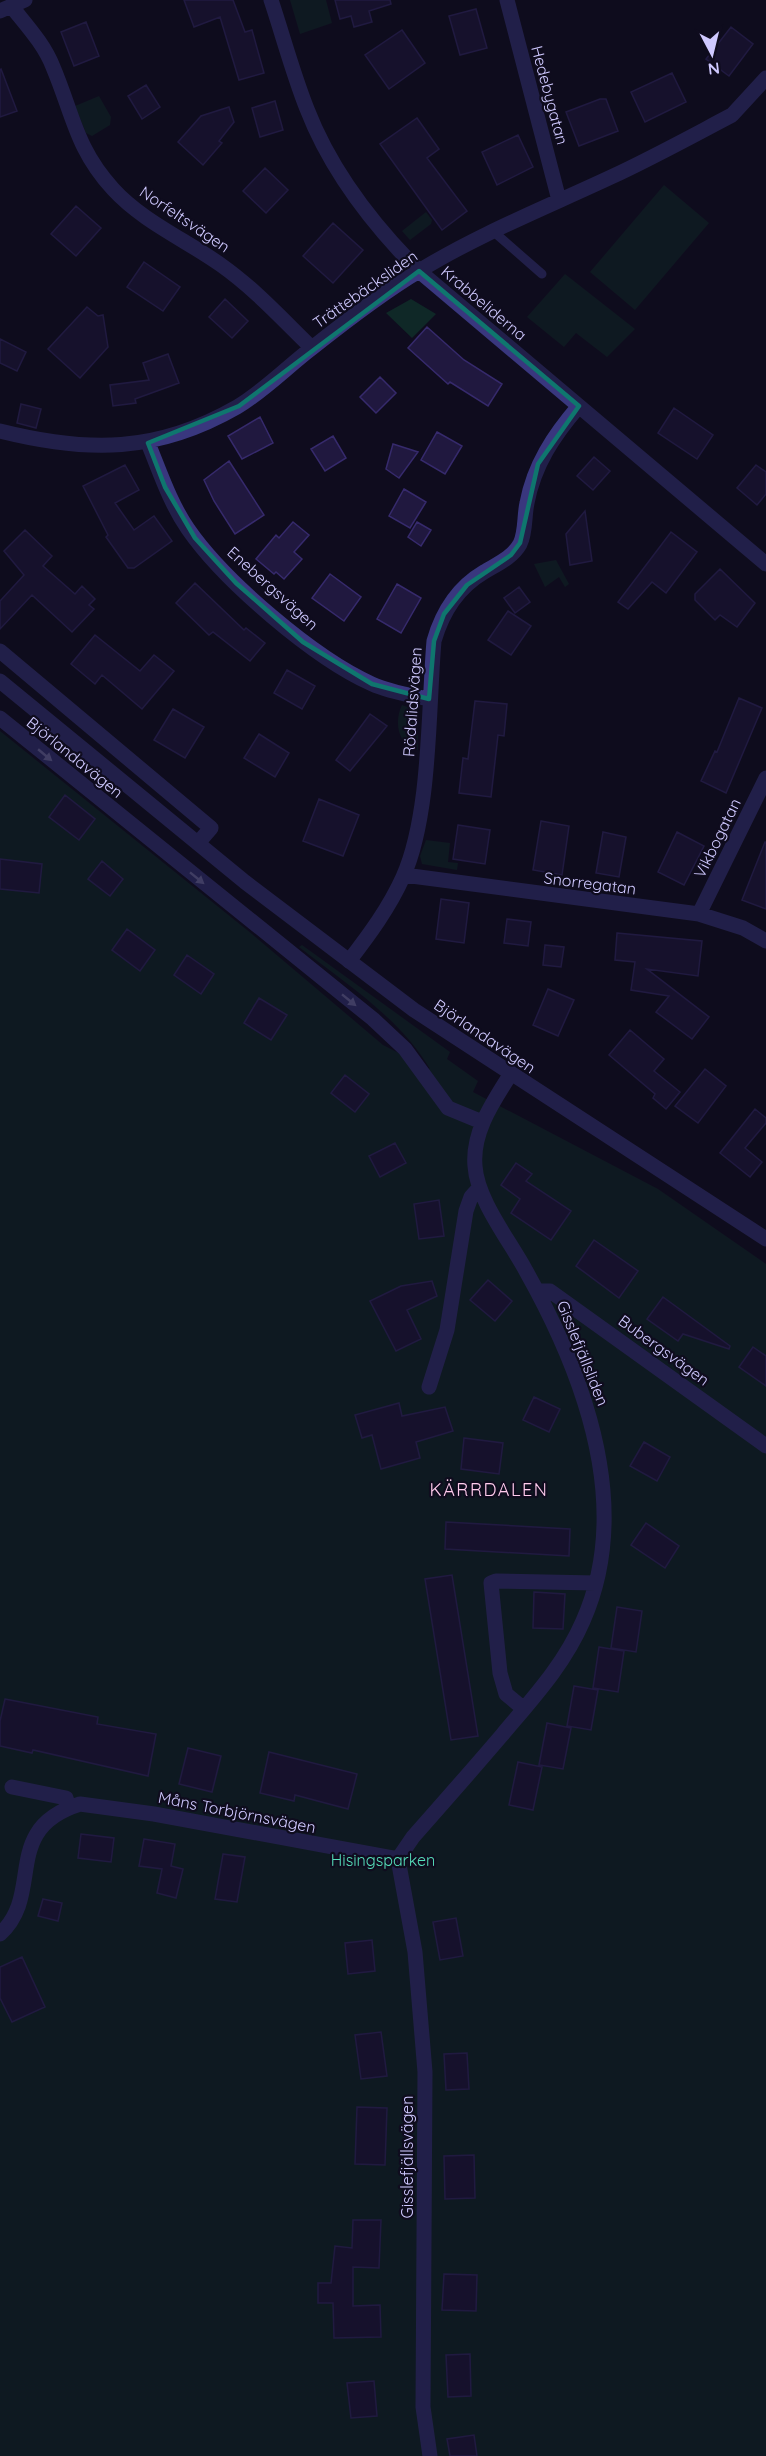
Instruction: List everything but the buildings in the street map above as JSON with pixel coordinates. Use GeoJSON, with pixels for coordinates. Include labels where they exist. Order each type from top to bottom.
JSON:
{"type":"FeatureCollection","features":[{"type":"Feature","properties":{"kind":"street","name":"Krabbeliderna"},"geometry":{"type":"LineString","coordinates":[[271,0],[307,110],[338,172],[384,235],[418,271],[766,564]]}},
{"type":"Feature","properties":{"kind":"street","name":"Hedebygatan"},"geometry":{"type":"LineString","coordinates":[[507,0],[559,200]]}},
{"type":"Feature","properties":{"kind":"street","name":"Norfeltsvägen"},"geometry":{"type":"LineString","coordinates":[[12,6],[40,41],[53,67],[82,146],[113,190],[138,213],[183,238],[244,282],[312,348]]}},
{"type":"Feature","properties":{"kind":"street","name":"Trättebäcksliden"},"geometry":{"type":"LineString","coordinates":[[0,431],[31,439],[84,446],[148,443],[177,435],[238,406],[312,348],[418,271],[732,115],[766,78]]}},
{"type":"Feature","properties":{"kind":"street","name":"Rödalidsvägen"},"geometry":{"type":"LineString","coordinates":[[349,962],[380,918],[404,875],[423,802],[434,642],[444,614],[454,597],[467,585],[511,555],[520,543],[527,502],[538,464],[551,441],[579,406]]}},
{"type":"Feature","properties":{"kind":"street","name":"Enebergsvägen"},"geometry":{"type":"LineString","coordinates":[[148,443],[165,487],[187,527],[236,583],[303,642],[372,684],[429,699]]}},
{"type":"Feature","properties":{"kind":"street","name":"Björlandavägen"},"geometry":{"type":"LineString","coordinates":[[0,651],[211,828],[198,843]]}},
{"type":"Feature","properties":{"kind":"street","name":"Björlandavägen"},"geometry":{"type":"LineString","coordinates":[[0,681],[198,843],[414,1010],[510,1075],[766,1239]]}},
{"type":"Feature","properties":{"kind":"street","name":"Björlandavägen"},"geometry":{"type":"LineString","coordinates":[[0,718],[373,1019],[405,1049],[448,1108],[482,1122]]}},
{"type":"Feature","properties":{"kind":"street","name":"Vikbogatan"},"geometry":{"type":"LineString","coordinates":[[699,914],[766,778]]}},
{"type":"Feature","properties":{"kind":"street","name":"Snorregatan"},"geometry":{"type":"LineString","coordinates":[[404,875],[699,914],[746,929],[766,941]]}},
{"type":"Feature","properties":{"kind":"street","name":"Gisslefjällsliden"},"geometry":{"type":"LineString","coordinates":[[398,1859],[413,1837],[562,1663],[584,1620],[603,1555],[603,1523],[596,1440],[576,1375],[538,1291],[479,1188],[474,1165],[482,1122],[510,1075]]}},
{"type":"Feature","properties":{"kind":"street"},"geometry":{"type":"LineString","coordinates":[[429,1387],[447,1330],[466,1211],[471,1197],[479,1188]]}},
{"type":"Feature","properties":{"kind":"street","name":"Bubergsvägen"},"geometry":{"type":"LineString","coordinates":[[538,1291],[550,1291],[766,1446]]}},
{"type":"Feature","properties":{"kind":"street"},"geometry":{"type":"LineString","coordinates":[[524,1709],[506,1694],[500,1673],[491,1584],[496,1581],[596,1583]]}},
{"type":"Feature","properties":{"kind":"street"},"geometry":{"type":"LineString","coordinates":[[12,1787],[66,1798],[69,1807]]}},
{"type":"Feature","properties":{"kind":"street","name":"Måns Torbjörnsvägen"},"geometry":{"type":"LineString","coordinates":[[0,1934],[15,1917],[27,1851],[33,1837],[40,1826],[69,1807],[93,1804],[398,1859]]}},
{"type":"Feature","properties":{"kind":"street","name":"Gisslefjällsvägen"},"geometry":{"type":"LineString","coordinates":[[398,1859],[415,1952],[424,2048],[423,2407],[430,2456]]}},
{"type":"Feature","properties":{"kind":"lane"},"geometry":{"type":"LineString","coordinates":[[494,232],[542,274]]}},
{"type":"Feature","properties":{"kind":"highlighted area"},"geometry":{"type":"Polygon","coordinates":[[[419,271],[579,406],[538,464],[520,543],[511,555],[467,585],[444,614],[434,641],[429,699],[372,684],[303,642],[236,583],[195,538],[165,487],[148,443],[239,406],[419,271]]]}},
{"type":"Feature","properties":{"kind":"green space"},"geometry":{"type":"Polygon","coordinates":[[[290,0],[326,0],[332,23],[300,34],[290,0]]]}},
{"type":"Feature","properties":{"kind":"green space"},"geometry":{"type":"Polygon","coordinates":[[[99,96],[111,117],[110,125],[92,136],[86,133],[75,106],[99,96]]]}},
{"type":"Feature","properties":{"kind":"green space"},"geometry":{"type":"Polygon","coordinates":[[[664,185],[709,223],[635,310],[590,272],[664,185]]]}},
{"type":"Feature","properties":{"kind":"green space"},"geometry":{"type":"Polygon","coordinates":[[[426,212],[432,220],[431,224],[410,240],[402,231],[426,212]]]}},
{"type":"Feature","properties":{"kind":"green space"},"geometry":{"type":"Polygon","coordinates":[[[565,274],[635,329],[607,357],[576,333],[564,347],[527,317],[565,274]]]}},
{"type":"Feature","properties":{"kind":"green space"},"geometry":{"type":"Polygon","coordinates":[[[411,299],[436,314],[412,338],[386,313],[411,299]]]}},
{"type":"Feature","properties":{"kind":"green space"},"geometry":{"type":"Polygon","coordinates":[[[556,560],[569,584],[565,587],[559,577],[545,587],[534,564],[556,560]]]}},
{"type":"Feature","properties":{"kind":"green space"},"geometry":{"type":"Polygon","coordinates":[[[402,705],[410,708],[418,721],[418,750],[406,743],[399,732],[398,718],[402,705]]]}},
{"type":"Feature","properties":{"kind":"green space","name":"Hisingsparken"},"geometry":{"type":"Polygon","coordinates":[[[0,731],[252,934],[383,1045],[430,1069],[418,1051],[387,1017],[299,947],[302,945],[450,1052],[447,1059],[478,1081],[473,1092],[658,1189],[766,1264],[766,2456],[0,2456],[0,731]]]}},
{"type":"Feature","properties":{"kind":"green space"},"geometry":{"type":"Polygon","coordinates":[[[426,840],[450,843],[448,862],[458,863],[457,870],[422,864],[420,856],[426,840]]]}},
{"type":"Feature","properties":{"kind":"district","name":"KÄRRDALEN"},"geometry":{"type":"Point","coordinates":[489,1490]}}]}
